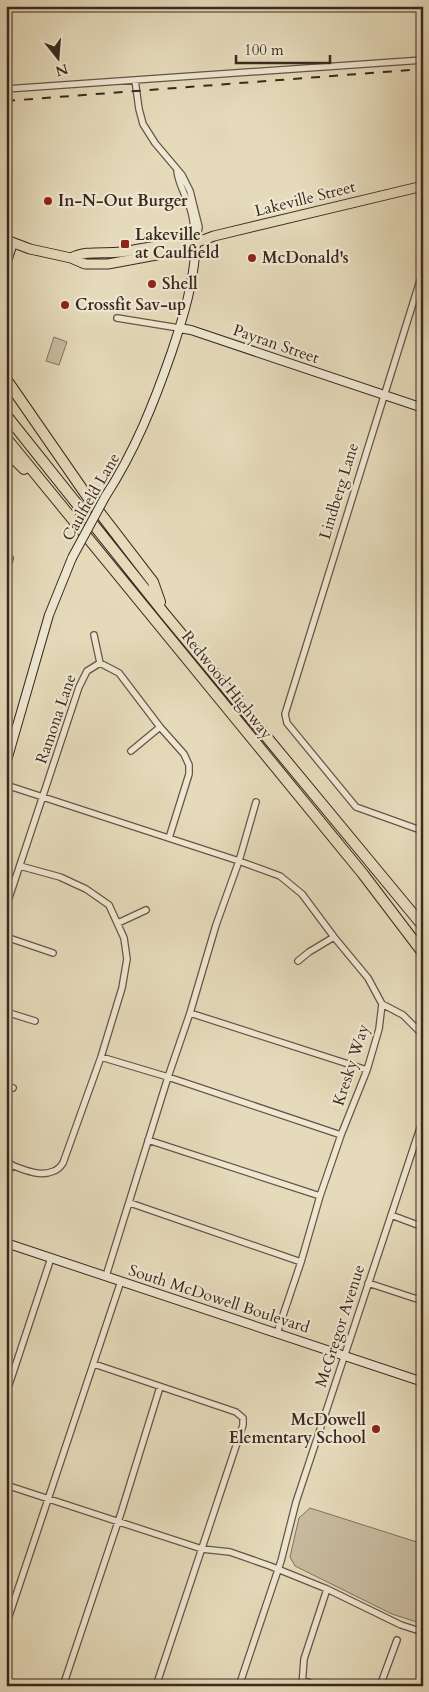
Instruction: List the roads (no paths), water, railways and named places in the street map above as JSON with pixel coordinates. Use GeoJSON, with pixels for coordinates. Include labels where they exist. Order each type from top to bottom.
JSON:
{"type":"FeatureCollection","features":[{"type":"Feature","properties":{"kind":"highway"},"geometry":{"type":"LineString","coordinates":[[6,261],[8,243]]}},
{"type":"Feature","properties":{"kind":"highway"},"geometry":{"type":"LineString","coordinates":[[6,380],[87,496],[152,582],[164,612]]}},
{"type":"Feature","properties":{"kind":"highway","name":"Redwood Highway"},"geometry":{"type":"LineString","coordinates":[[6,415],[164,612],[423,926]]}},
{"type":"Feature","properties":{"kind":"highway","name":"Redwood Highway"},"geometry":{"type":"LineString","coordinates":[[6,438],[363,874],[423,953]]}},
{"type":"Feature","properties":{"kind":"highway"},"geometry":{"type":"LineString","coordinates":[[6,451],[77,523]]}},
{"type":"Feature","properties":{"kind":"main road","name":"Lakeville Street"},"geometry":{"type":"LineString","coordinates":[[8,243],[71,258],[79,254],[120,252],[176,242],[196,243],[214,236],[423,186]]}},
{"type":"Feature","properties":{"kind":"main road","name":"Caulfield Lane"},"geometry":{"type":"LineString","coordinates":[[6,764],[49,615],[72,558],[105,497],[121,473],[156,400],[194,275],[196,243]]}},
{"type":"Feature","properties":{"kind":"main road","name":"Payran Street"},"geometry":{"type":"LineString","coordinates":[[179,328],[190,330],[423,408]]}},
{"type":"Feature","properties":{"kind":"main road","name":"South McDowell Boulevard"},"geometry":{"type":"LineString","coordinates":[[6,1243],[423,1382]]}},
{"type":"Feature","properties":{"kind":"street"},"geometry":{"type":"LineString","coordinates":[[6,89],[423,60]]}},
{"type":"Feature","properties":{"kind":"street","name":"Caulfield Lane"},"geometry":{"type":"LineString","coordinates":[[135,80],[143,124],[177,171],[178,179],[184,188],[191,211],[196,243]]}},
{"type":"Feature","properties":{"kind":"street","name":"Lindberg Lane"},"geometry":{"type":"LineString","coordinates":[[423,271],[285,714],[287,723],[356,807],[423,831]]}},
{"type":"Feature","properties":{"kind":"street","name":"Payran Street"},"geometry":{"type":"LineString","coordinates":[[117,318],[179,328]]}},
{"type":"Feature","properties":{"kind":"street"},"geometry":{"type":"LineString","coordinates":[[6,573],[8,557]]}},
{"type":"Feature","properties":{"kind":"street"},"geometry":{"type":"LineString","coordinates":[[94,635],[100,664],[119,673],[160,727],[184,754],[189,765],[189,774],[169,838]]}},
{"type":"Feature","properties":{"kind":"street","name":"Ramona Lane"},"geometry":{"type":"LineString","coordinates":[[6,907],[79,687],[87,671],[100,664]]}},
{"type":"Feature","properties":{"kind":"street"},"geometry":{"type":"LineString","coordinates":[[131,751],[160,727]]}},
{"type":"Feature","properties":{"kind":"street"},"geometry":{"type":"LineString","coordinates":[[6,784],[280,876],[302,894],[368,978],[382,1004],[403,1014],[423,1035]]}},
{"type":"Feature","properties":{"kind":"street"},"geometry":{"type":"LineString","coordinates":[[106,1276],[190,1013],[216,925],[239,861],[256,802]]}},
{"type":"Feature","properties":{"kind":"street"},"geometry":{"type":"LineString","coordinates":[[6,1179],[9,1164],[25,1170],[43,1173],[54,1171],[64,1163],[122,988],[127,959],[124,938],[109,905],[86,890],[60,877],[20,866]]}},
{"type":"Feature","properties":{"kind":"street"},"geometry":{"type":"LineString","coordinates":[[118,922],[146,910]]}},
{"type":"Feature","properties":{"kind":"street"},"geometry":{"type":"LineString","coordinates":[[6,937],[53,953]]}},
{"type":"Feature","properties":{"kind":"street"},"geometry":{"type":"LineString","coordinates":[[298,961],[334,937]]}},
{"type":"Feature","properties":{"kind":"street","name":"Kresky Way"},"geometry":{"type":"LineString","coordinates":[[277,1333],[301,1262],[320,1196],[366,1070],[379,1029],[382,1004]]}},
{"type":"Feature","properties":{"kind":"street"},"geometry":{"type":"LineString","coordinates":[[6,1012],[34,1021]]}},
{"type":"Feature","properties":{"kind":"street"},"geometry":{"type":"LineString","coordinates":[[190,1013],[366,1070]]}},
{"type":"Feature","properties":{"kind":"street"},"geometry":{"type":"LineString","coordinates":[[100,1057],[341,1136]]}},
{"type":"Feature","properties":{"kind":"street"},"geometry":{"type":"LineString","coordinates":[[6,1086],[13,1088]]}},
{"type":"Feature","properties":{"kind":"street","name":"McGregor Avenue"},"geometry":{"type":"LineString","coordinates":[[239,1686],[279,1569],[296,1502],[423,1119]]}},
{"type":"Feature","properties":{"kind":"street"},"geometry":{"type":"LineString","coordinates":[[148,1140],[320,1196]]}},
{"type":"Feature","properties":{"kind":"street"},"geometry":{"type":"LineString","coordinates":[[130,1203],[301,1262]]}},
{"type":"Feature","properties":{"kind":"street"},"geometry":{"type":"LineString","coordinates":[[391,1215],[423,1227]]}},
{"type":"Feature","properties":{"kind":"street"},"geometry":{"type":"LineString","coordinates":[[6,1394],[51,1258]]}},
{"type":"Feature","properties":{"kind":"street"},"geometry":{"type":"LineString","coordinates":[[6,1625],[121,1281]]}},
{"type":"Feature","properties":{"kind":"street"},"geometry":{"type":"LineString","coordinates":[[368,1283],[423,1302]]}},
{"type":"Feature","properties":{"kind":"street"},"geometry":{"type":"LineString","coordinates":[[94,1364],[236,1412],[243,1418],[243,1425],[156,1686]]}},
{"type":"Feature","properties":{"kind":"street"},"geometry":{"type":"LineString","coordinates":[[63,1686],[160,1387]]}},
{"type":"Feature","properties":{"kind":"street"},"geometry":{"type":"LineString","coordinates":[[6,1485],[202,1549],[230,1552],[279,1569],[327,1589],[401,1625],[423,1632]]}},
{"type":"Feature","properties":{"kind":"street"},"geometry":{"type":"LineString","coordinates":[[318,1686],[302,1683],[304,1660],[327,1589]]}},
{"type":"Feature","properties":{"kind":"street"},"geometry":{"type":"LineString","coordinates":[[380,1686],[397,1640]]}},
{"type":"Feature","properties":{"kind":"railway"},"geometry":{"type":"LineString","coordinates":[[6,101],[423,69]]}},
{"type":"Feature","properties":{"kind":"place","name":"In-N-Out Burger"},"geometry":{"type":"Point","coordinates":[48,201]}},
{"type":"Feature","properties":{"kind":"place","name":"Lakeville at Caulfield"},"geometry":{"type":"Point","coordinates":[125,244]}},
{"type":"Feature","properties":{"kind":"place","name":"McDonald's"},"geometry":{"type":"Point","coordinates":[252,258]}},
{"type":"Feature","properties":{"kind":"place","name":"Shell"},"geometry":{"type":"Point","coordinates":[152,284]}},
{"type":"Feature","properties":{"kind":"place","name":"Crossfit Sav-up"},"geometry":{"type":"Point","coordinates":[65,305]}},
{"type":"Feature","properties":{"kind":"place","name":"McDowell Elementary School"},"geometry":{"type":"Point","coordinates":[376,1429]}}]}
